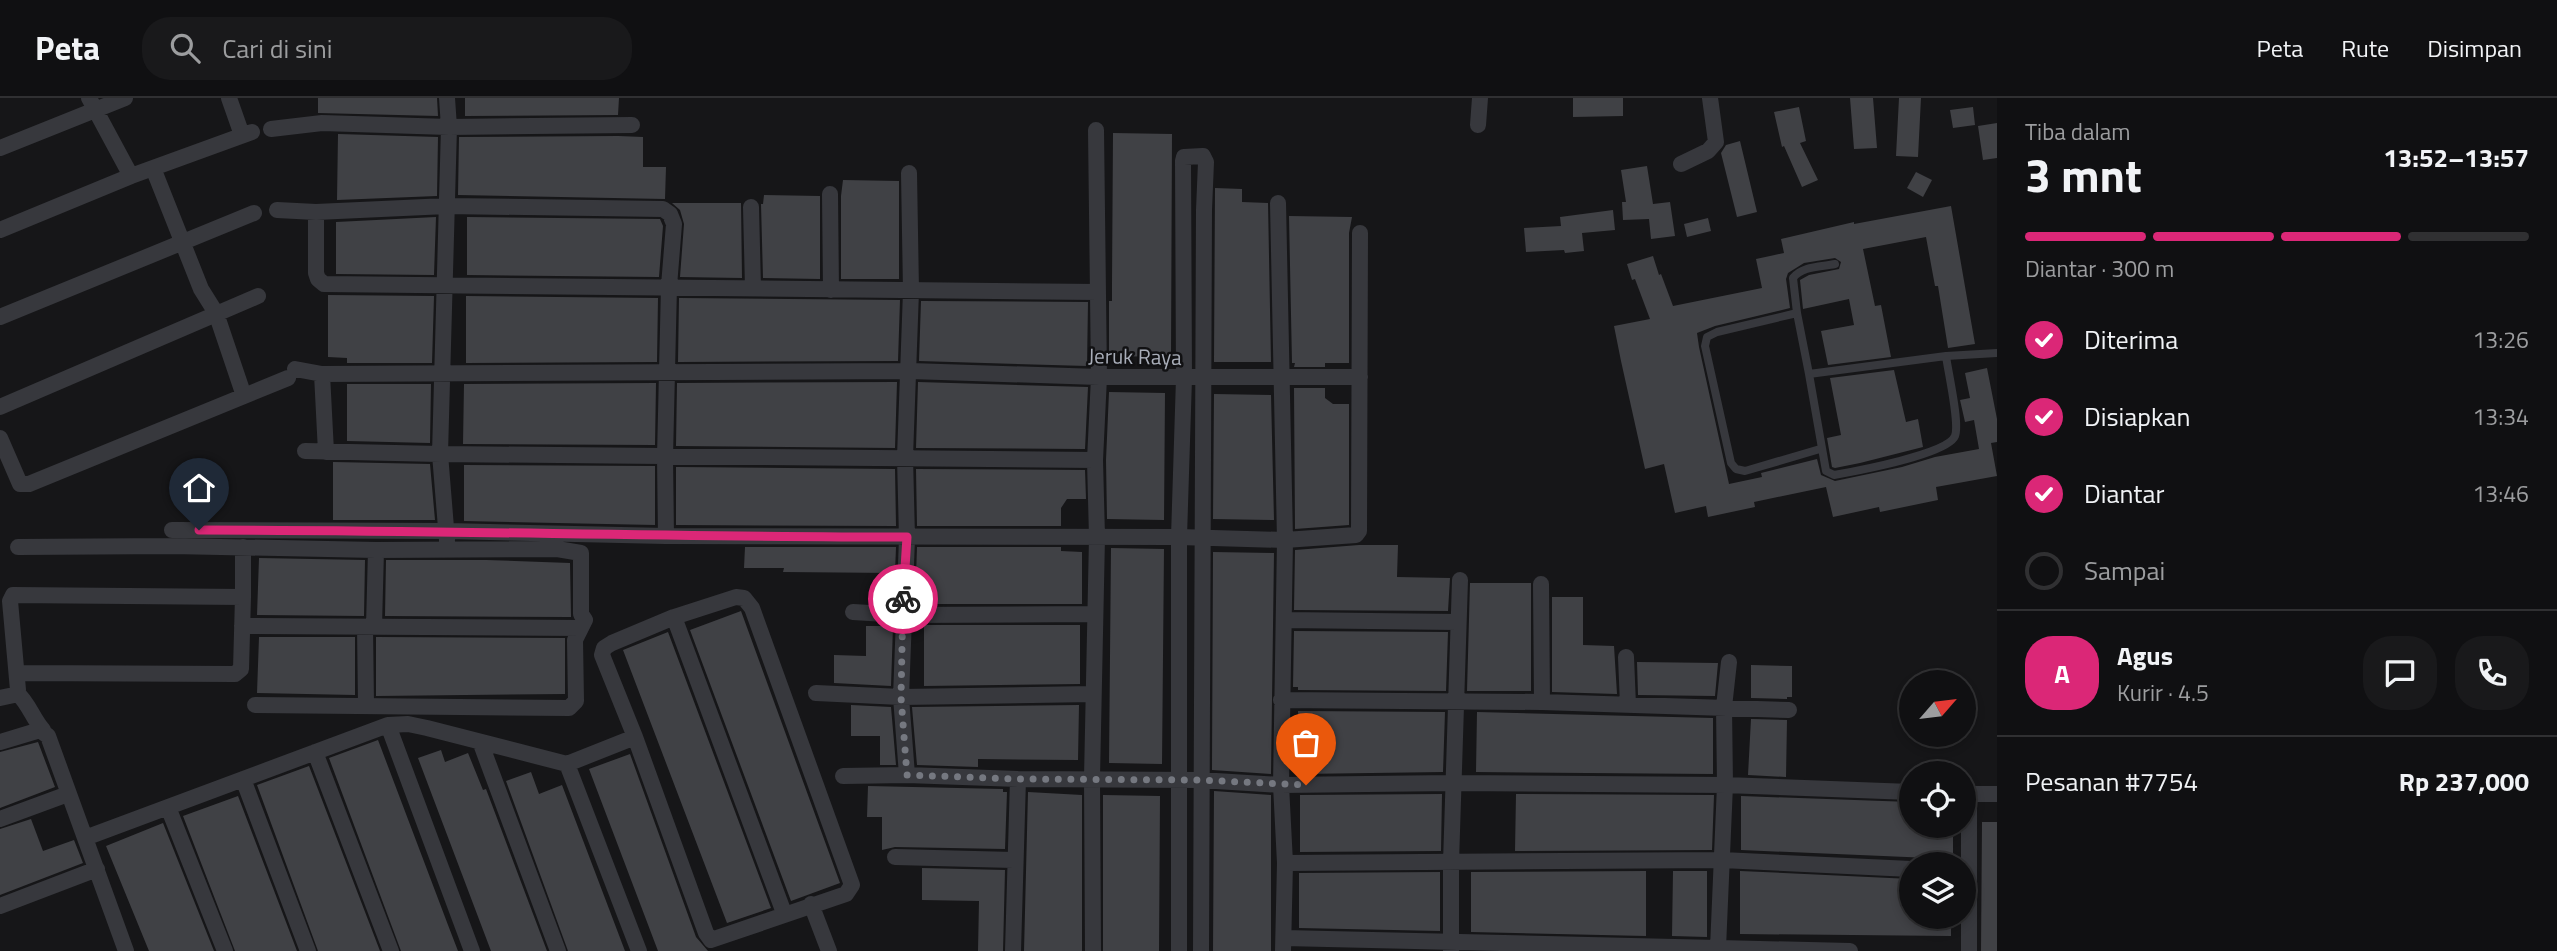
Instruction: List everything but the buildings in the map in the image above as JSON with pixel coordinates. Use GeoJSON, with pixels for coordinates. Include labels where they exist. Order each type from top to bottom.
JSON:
{"type":"FeatureCollection","features":[{"type":"Feature","properties":{"kind":"street"},"geometry":{"type":"LineString","coordinates":[[0,148],[92,104],[125,98]]}},
{"type":"Feature","properties":{"kind":"street"},"geometry":{"type":"LineString","coordinates":[[0,230],[131,176],[247,134],[229,98]]}},
{"type":"Feature","properties":{"kind":"street"},"geometry":{"type":"LineString","coordinates":[[446,549],[448,531],[440,454],[440,374],[447,206],[447,98]]}},
{"type":"Feature","properties":{"kind":"street"},"geometry":{"type":"LineString","coordinates":[[1478,125],[1480,98]]}},
{"type":"Feature","properties":{"kind":"street"},"geometry":{"type":"LineString","coordinates":[[1681,164],[1708,151],[1716,142],[1710,98]]}},
{"type":"Feature","properties":{"kind":"street"},"geometry":{"type":"LineString","coordinates":[[92,104],[131,176]]}},
{"type":"Feature","properties":{"kind":"street"},"geometry":{"type":"LineString","coordinates":[[271,128],[323,123],[449,127],[632,125]]}},
{"type":"Feature","properties":{"kind":"street"},"geometry":{"type":"LineString","coordinates":[[1093,951],[1093,694],[1096,460],[1100,377],[1096,130]]}},
{"type":"Feature","properties":{"kind":"street"},"geometry":{"type":"LineString","coordinates":[[1179,951],[1179,537],[1184,378],[1183,161],[1187,155],[1203,156],[1206,159],[1201,951]]}},
{"type":"Feature","properties":{"kind":"street"},"geometry":{"type":"LineString","coordinates":[[0,438],[14,475],[20,484],[29,484],[244,396],[216,313],[201,289],[153,168]]}},
{"type":"Feature","properties":{"kind":"street"},"geometry":{"type":"LineString","coordinates":[[907,775],[901,697],[907,537],[905,457],[910,371],[909,173]]}},
{"type":"Feature","properties":{"kind":"street"},"geometry":{"type":"LineString","coordinates":[[830,194],[831,290]]}},
{"type":"Feature","properties":{"kind":"street"},"geometry":{"type":"LineString","coordinates":[[1278,203],[1285,540],[1281,785],[1283,945],[1850,951]]}},
{"type":"Feature","properties":{"kind":"street"},"geometry":{"type":"LineString","coordinates":[[277,210],[316,212],[447,206],[666,210],[674,223],[669,286],[666,536]]}},
{"type":"Feature","properties":{"kind":"street"},"geometry":{"type":"LineString","coordinates":[[751,207],[753,288]]}},
{"type":"Feature","properties":{"kind":"street"},"geometry":{"type":"LineString","coordinates":[[1183,210],[1204,210]]}},
{"type":"Feature","properties":{"kind":"street"},"geometry":{"type":"LineString","coordinates":[[316,212],[316,273],[324,284],[1098,292]]}},
{"type":"Feature","properties":{"kind":"street"},"geometry":{"type":"LineString","coordinates":[[0,317],[254,213]]}},
{"type":"Feature","properties":{"kind":"street"},"geometry":{"type":"LineString","coordinates":[[172,530],[448,531],[666,536],[1202,537],[1285,540],[1351,536],[1359,533],[1360,233]]}},
{"type":"Feature","properties":{"kind":"street"},"geometry":{"type":"LineString","coordinates":[[0,407],[258,296]]}},
{"type":"Feature","properties":{"kind":"street","name":"Jeruk Raya"},"geometry":{"type":"LineString","coordinates":[[244,396],[291,373],[910,371],[1100,377],[1360,377]]}},
{"type":"Feature","properties":{"kind":"street"},"geometry":{"type":"LineString","coordinates":[[322,374],[326,452]]}},
{"type":"Feature","properties":{"kind":"street"},"geometry":{"type":"LineString","coordinates":[[305,451],[1096,460]]}},
{"type":"Feature","properties":{"kind":"street"},"geometry":{"type":"LineString","coordinates":[[18,547],[556,549],[581,553],[580,602],[581,614],[585,620],[575,642],[576,701],[569,708],[255,705]]}},
{"type":"Feature","properties":{"kind":"street"},"geometry":{"type":"LineString","coordinates":[[17,673],[235,674],[240,669],[243,547]]}},
{"type":"Feature","properties":{"kind":"street"},"geometry":{"type":"LineString","coordinates":[[366,704],[376,550]]}},
{"type":"Feature","properties":{"kind":"street"},"geometry":{"type":"LineString","coordinates":[[1451,946],[1460,580]]}},
{"type":"Feature","properties":{"kind":"street"},"geometry":{"type":"LineString","coordinates":[[1541,584],[1542,702]]}},
{"type":"Feature","properties":{"kind":"street"},"geometry":{"type":"LineString","coordinates":[[17,693],[10,601],[13,595],[243,597]]}},
{"type":"Feature","properties":{"kind":"street"},"geometry":{"type":"LineString","coordinates":[[736,597],[744,598],[750,603],[852,880],[849,892],[784,913],[713,945],[706,933],[635,737],[602,659],[602,652],[612,643],[674,617],[736,597]]}},
{"type":"Feature","properties":{"kind":"street"},"geometry":{"type":"LineString","coordinates":[[853,612],[902,615],[1095,614]]}},
{"type":"Feature","properties":{"kind":"street"},"geometry":{"type":"LineString","coordinates":[[674,617],[784,913]]}},
{"type":"Feature","properties":{"kind":"street"},"geometry":{"type":"LineString","coordinates":[[1284,620],[1457,622]]}},
{"type":"Feature","properties":{"kind":"street"},"geometry":{"type":"LineString","coordinates":[[242,626],[581,628]]}},
{"type":"Feature","properties":{"kind":"street"},"geometry":{"type":"LineString","coordinates":[[1626,657],[1628,705]]}},
{"type":"Feature","properties":{"kind":"street"},"geometry":{"type":"LineString","coordinates":[[1718,949],[1725,785],[1724,707],[1729,662]]}},
{"type":"Feature","properties":{"kind":"street"},"geometry":{"type":"LineString","coordinates":[[0,698],[17,693]]}},
{"type":"Feature","properties":{"kind":"street"},"geometry":{"type":"LineString","coordinates":[[17,693],[22,696],[36,722],[52,743],[126,951]]}},
{"type":"Feature","properties":{"kind":"street"},"geometry":{"type":"LineString","coordinates":[[816,693],[901,697],[1093,694]]}},
{"type":"Feature","properties":{"kind":"street"},"geometry":{"type":"LineString","coordinates":[[1282,699],[1542,702],[1789,710]]}},
{"type":"Feature","properties":{"kind":"street"},"geometry":{"type":"LineString","coordinates":[[85,838],[388,725],[408,724],[567,764],[635,737]]}},
{"type":"Feature","properties":{"kind":"street"},"geometry":{"type":"LineString","coordinates":[[388,725],[472,951]]}},
{"type":"Feature","properties":{"kind":"street"},"geometry":{"type":"LineString","coordinates":[[0,742],[35,730],[43,730]]}},
{"type":"Feature","properties":{"kind":"street"},"geometry":{"type":"LineString","coordinates":[[481,744],[558,951]]}},
{"type":"Feature","properties":{"kind":"street"},"geometry":{"type":"LineString","coordinates":[[315,752],[391,951]]}},
{"type":"Feature","properties":{"kind":"street"},"geometry":{"type":"LineString","coordinates":[[567,764],[639,951]]}},
{"type":"Feature","properties":{"kind":"street"},"geometry":{"type":"LineString","coordinates":[[843,776],[1200,780],[1281,785],[1725,785],[1899,792]]}},
{"type":"Feature","properties":{"kind":"street"},"geometry":{"type":"LineString","coordinates":[[243,779],[308,951]]}},
{"type":"Feature","properties":{"kind":"street"},"geometry":{"type":"LineString","coordinates":[[1013,951],[1018,779]]}},
{"type":"Feature","properties":{"kind":"street"},"geometry":{"type":"LineString","coordinates":[[0,819],[68,794]]}},
{"type":"Feature","properties":{"kind":"street"},"geometry":{"type":"LineString","coordinates":[[1976,794],[1997,794]]}},
{"type":"Feature","properties":{"kind":"street"},"geometry":{"type":"LineString","coordinates":[[168,807],[225,951]]}},
{"type":"Feature","properties":{"kind":"street"},"geometry":{"type":"LineString","coordinates":[[895,858],[1014,860]]}},
{"type":"Feature","properties":{"kind":"street"},"geometry":{"type":"LineString","coordinates":[[1284,863],[1722,860],[1899,868]]}},
{"type":"Feature","properties":{"kind":"street"},"geometry":{"type":"LineString","coordinates":[[0,906],[97,869]]}},
{"type":"Feature","properties":{"kind":"street"},"geometry":{"type":"LineString","coordinates":[[811,904],[830,951]]}},
{"type":"Feature","properties":{"kind":"street"},"geometry":{"type":"LineString","coordinates":[[1968,929],[1969,951]]}},
{"type":"Feature","properties":{"kind":"lane"},"geometry":{"type":"LineString","coordinates":[[1835,264],[1804,269],[1793,278],[1820,449],[1826,471],[1834,475],[1935,452],[1947,446],[1956,434],[1945,356]]}},
{"type":"Feature","properties":{"kind":"lane"},"geometry":{"type":"LineString","coordinates":[[1797,313],[1710,334],[1705,346],[1726,444],[1731,463],[1736,469],[1745,471],[1820,449]]}},
{"type":"Feature","properties":{"kind":"lane"},"geometry":{"type":"LineString","coordinates":[[1809,374],[1945,356],[1997,353]]}},
{"type":"Feature","properties":{"kind":"way so far"},"geometry":{"type":"LineString","coordinates":[[903,599],[901,697],[907,775],[1018,779],[1200,780],[1306,785]]}},
{"type":"Feature","properties":{"kind":"route"},"geometry":{"type":"LineString","coordinates":[[199,530],[907,537],[903,599]]}}]}
